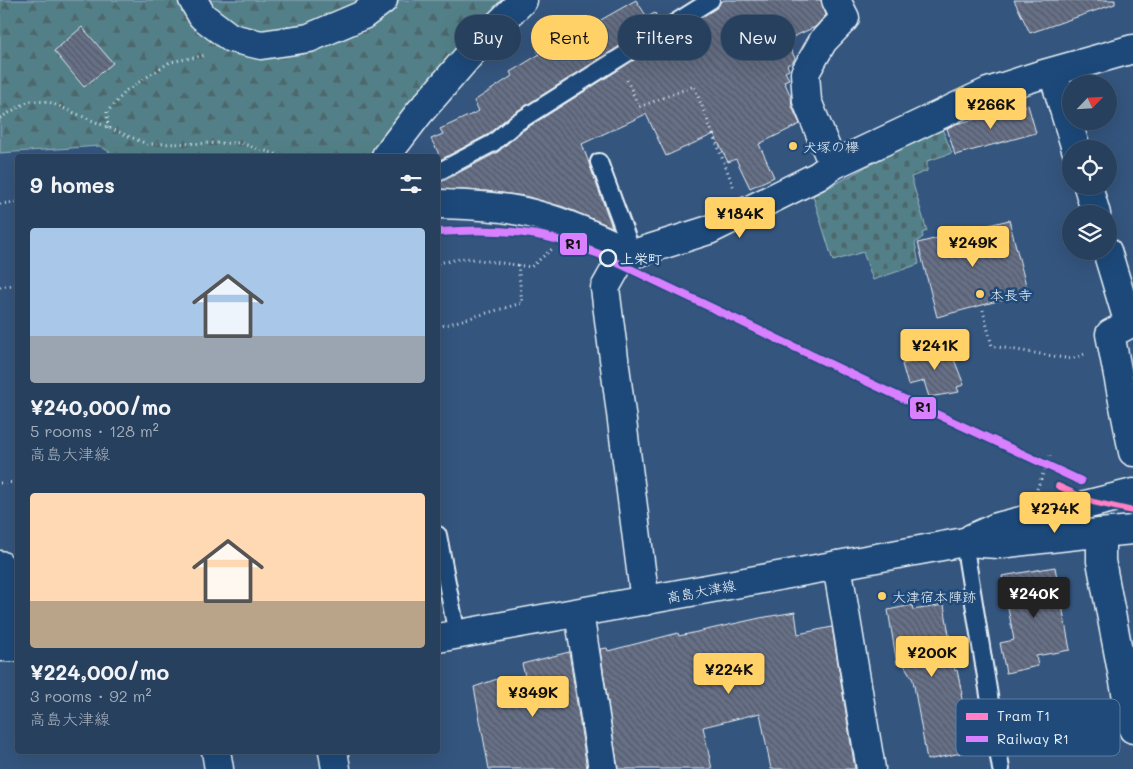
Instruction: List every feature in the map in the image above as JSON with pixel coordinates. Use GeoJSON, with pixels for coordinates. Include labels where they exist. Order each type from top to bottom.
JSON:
{"type":"FeatureCollection","features":[{"type":"Feature","properties":{"kind":"street"},"geometry":{"type":"LineString","coordinates":[[194,0],[202,16],[231,38],[262,45],[308,38],[363,15],[383,0]]}},
{"type":"Feature","properties":{"kind":"street"},"geometry":{"type":"LineString","coordinates":[[388,154],[448,79],[478,45],[523,0]]}},
{"type":"Feature","properties":{"kind":"street"},"geometry":{"type":"LineString","coordinates":[[833,165],[807,101],[805,73],[823,41],[845,18],[836,0]]}},
{"type":"Feature","properties":{"kind":"street"},"geometry":{"type":"LineString","coordinates":[[645,601],[605,288],[619,264],[633,254],[709,230],[818,176],[833,165],[988,92],[1133,49]]}},
{"type":"Feature","properties":{"kind":"street"},"geometry":{"type":"LineString","coordinates":[[1054,73],[1073,140]]}},
{"type":"Feature","properties":{"kind":"street"},"geometry":{"type":"LineString","coordinates":[[440,204],[490,206],[533,214],[578,229],[633,254]]}},
{"type":"Feature","properties":{"kind":"street"},"geometry":{"type":"LineString","coordinates":[[1110,260],[1131,324],[1110,334],[1133,452]]}},
{"type":"Feature","properties":{"kind":"street","name":"高島大津線"},"geometry":{"type":"LineString","coordinates":[[964,542],[997,527],[1133,493]]}},
{"type":"Feature","properties":{"kind":"street","name":"高島大津線"},"geometry":{"type":"LineString","coordinates":[[447,636],[964,542],[999,544],[1133,530]]}},
{"type":"Feature","properties":{"kind":"street"},"geometry":{"type":"LineString","coordinates":[[1101,533],[1101,562],[1133,729]]}},
{"type":"Feature","properties":{"kind":"street"},"geometry":{"type":"LineString","coordinates":[[0,565],[9,647]]}},
{"type":"Feature","properties":{"kind":"street"},"geometry":{"type":"LineString","coordinates":[[837,565],[872,769]]}},
{"type":"Feature","properties":{"kind":"street"},"geometry":{"type":"LineString","coordinates":[[579,613],[603,769]]}},
{"type":"Feature","properties":{"kind":"street"},"geometry":{"type":"LineString","coordinates":[[216,754],[219,769]]}},
{"type":"Feature","properties":{"kind":"street"},"geometry":{"type":"LineString","coordinates":[[334,754],[336,769]]}},
{"type":"Feature","properties":{"kind":"lane"},"geometry":{"type":"LineString","coordinates":[[687,15],[711,0]]}},
{"type":"Feature","properties":{"kind":"lane"},"geometry":{"type":"LineString","coordinates":[[440,171],[493,143],[516,123],[618,59]]}},
{"type":"Feature","properties":{"kind":"lane"},"geometry":{"type":"LineString","coordinates":[[598,162],[633,254]]}},
{"type":"Feature","properties":{"kind":"lane"},"geometry":{"type":"LineString","coordinates":[[964,542],[990,699]]}},
{"type":"Feature","properties":{"kind":"lane"},"geometry":{"type":"LineString","coordinates":[[440,557],[447,636]]}},
{"type":"Feature","properties":{"kind":"lane"},"geometry":{"type":"LineString","coordinates":[[999,756],[1001,769]]}},
{"type":"Feature","properties":{"kind":"path"},"geometry":{"type":"LineString","coordinates":[[108,128],[108,112],[127,90],[170,62],[224,51],[231,38]]}},
{"type":"Feature","properties":{"kind":"path"},"geometry":{"type":"LineString","coordinates":[[618,60],[638,107],[694,86],[744,213]]}},
{"type":"Feature","properties":{"kind":"path"},"geometry":{"type":"LineString","coordinates":[[0,118],[29,101],[49,102],[147,144],[240,144],[275,154]]}},
{"type":"Feature","properties":{"kind":"path"},"geometry":{"type":"LineString","coordinates":[[0,204],[15,202]]}},
{"type":"Feature","properties":{"kind":"path"},"geometry":{"type":"LineString","coordinates":[[440,263],[465,258],[530,267]]}},
{"type":"Feature","properties":{"kind":"path"},"geometry":{"type":"LineString","coordinates":[[440,326],[522,304],[518,264]]}},
{"type":"Feature","properties":{"kind":"path"},"geometry":{"type":"LineString","coordinates":[[0,287],[15,284]]}},
{"type":"Feature","properties":{"kind":"path"},"geometry":{"type":"LineString","coordinates":[[983,310],[992,346],[1071,359],[1112,346]]}},
{"type":"Feature","properties":{"kind":"path"},"geometry":{"type":"LineString","coordinates":[[0,484],[15,482]]}},
{"type":"Feature","properties":{"kind":"green space"},"geometry":{"type":"Polygon","coordinates":[[[0,0],[501,0],[487,15],[455,15],[455,49],[370,154],[113,154],[100,146],[0,153],[0,0]]]}},
{"type":"Feature","properties":{"kind":"green space"},"geometry":{"type":"Polygon","coordinates":[[[941,126],[952,153],[927,161],[927,171],[911,177],[927,231],[922,233],[923,237],[915,243],[919,264],[873,280],[863,252],[833,261],[813,196],[941,126]]]}},
{"type":"Feature","properties":{"kind":"building"},"geometry":{"type":"Polygon","coordinates":[[[636,0],[646,15],[618,15],[618,47],[608,53],[608,16],[636,0]]]}},
{"type":"Feature","properties":{"kind":"building"},"geometry":{"type":"Polygon","coordinates":[[[724,0],[821,0],[826,15],[815,27],[795,36],[795,15],[721,15],[721,60],[794,60],[787,65],[789,70],[785,72],[789,79],[784,81],[791,97],[792,107],[800,124],[759,144],[774,177],[750,188],[736,159],[728,162],[714,134],[666,156],[646,114],[582,144],[612,227],[564,207],[525,196],[487,191],[440,189],[440,182],[498,152],[522,131],[634,60],[711,60],[711,15],[705,15],[724,0]]]}},
{"type":"Feature","properties":{"kind":"building"},"geometry":{"type":"Polygon","coordinates":[[[1014,0],[1115,0],[1115,4],[1030,33],[1014,0]]]}},
{"type":"Feature","properties":{"kind":"building"},"geometry":{"type":"Polygon","coordinates":[[[82,27],[113,63],[84,87],[54,51],[82,27]]]}},
{"type":"Feature","properties":{"kind":"building"},"geometry":{"type":"Polygon","coordinates":[[[531,59],[598,60],[511,115],[487,135],[440,160],[440,154],[438,154],[431,139],[443,134],[440,129],[479,111],[474,101],[512,76],[510,72],[531,59]]]}},
{"type":"Feature","properties":{"kind":"building"},"geometry":{"type":"Polygon","coordinates":[[[1028,105],[1036,133],[955,155],[947,128],[1028,105]]]}},
{"type":"Feature","properties":{"kind":"building"},"geometry":{"type":"Polygon","coordinates":[[[1009,220],[1028,293],[937,317],[918,243],[1009,220]]]}},
{"type":"Feature","properties":{"kind":"building"},"geometry":{"type":"Polygon","coordinates":[[[948,344],[964,385],[957,387],[959,392],[929,397],[924,381],[908,385],[902,364],[920,360],[917,351],[948,344]]]}},
{"type":"Feature","properties":{"kind":"building"},"geometry":{"type":"Polygon","coordinates":[[[1055,567],[1070,650],[1036,656],[1038,666],[1006,673],[1000,643],[1014,640],[1002,576],[1055,567]]]}},
{"type":"Feature","properties":{"kind":"building"},"geometry":{"type":"Polygon","coordinates":[[[912,605],[913,610],[944,605],[955,671],[957,670],[962,694],[962,699],[956,699],[956,754],[927,760],[913,680],[903,663],[897,664],[888,610],[912,605]]]}},
{"type":"Feature","properties":{"kind":"building"},"geometry":{"type":"Polygon","coordinates":[[[795,612],[798,634],[832,627],[855,769],[771,769],[760,713],[703,727],[712,769],[618,769],[600,649],[607,648],[608,651],[678,633],[679,636],[795,612]]]}},
{"type":"Feature","properties":{"kind":"building"},"geometry":{"type":"Polygon","coordinates":[[[569,652],[587,769],[489,769],[474,687],[500,678],[525,676],[522,664],[569,652]]]}},
{"type":"Feature","properties":{"kind":"tram line","name":"T1"},"geometry":{"type":"LineString","coordinates":[[1058,486],[1093,502],[1133,511]]}},
{"type":"Feature","properties":{"kind":"rail line","name":"R1"},"geometry":{"type":"LineString","coordinates":[[440,232],[485,230],[532,234],[567,242],[599,254],[1081,481]]}},
{"type":"Feature","properties":{"kind":"place","name":"犬塚の欅"},"geometry":{"type":"Point","coordinates":[793,146]}},
{"type":"Feature","properties":{"kind":"place","name":"上栄町"},"geometry":{"type":"Point","coordinates":[608,258]}},
{"type":"Feature","properties":{"kind":"place","name":"本長寺"},"geometry":{"type":"Point","coordinates":[980,294]}},
{"type":"Feature","properties":{"kind":"place","name":"大津宿本陣跡"},"geometry":{"type":"Point","coordinates":[882,596]}}]}
